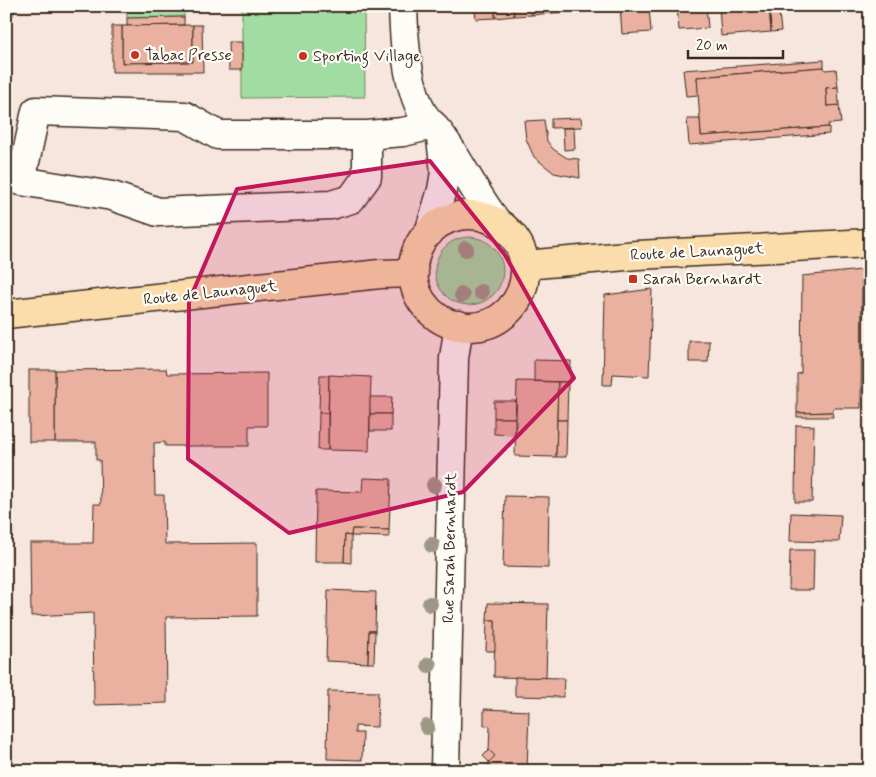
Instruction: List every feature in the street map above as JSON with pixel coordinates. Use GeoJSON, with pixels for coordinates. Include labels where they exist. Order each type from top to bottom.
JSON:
{"type":"FeatureCollection","features":[{"type":"Feature","properties":{"kind":"main road"},"geometry":{"type":"LineString","coordinates":[[477,215],[497,222],[506,228],[519,245],[525,265],[523,286],[519,295],[507,312],[490,322],[470,326],[459,325],[442,319],[427,307],[418,291],[414,273],[417,251],[436,225],[456,216],[477,215]]}},
{"type":"Feature","properties":{"kind":"main road","name":"Route de Launaguet"},"geometry":{"type":"LineString","coordinates":[[525,265],[617,256],[870,243]]}},
{"type":"Feature","properties":{"kind":"main road","name":"Route de Launaguet"},"geometry":{"type":"LineString","coordinates":[[6,314],[380,274],[414,273]]}},
{"type":"Feature","properties":{"kind":"street"},"geometry":{"type":"LineString","coordinates":[[403,6],[404,51],[420,109],[437,130],[464,170],[477,196],[497,222]]}},
{"type":"Feature","properties":{"kind":"street"},"geometry":{"type":"LineString","coordinates":[[367,135],[367,177],[351,199],[331,205],[158,212],[112,196],[21,181],[36,110],[185,116],[218,135],[367,135],[437,130]]}},
{"type":"Feature","properties":{"kind":"street"},"geometry":{"type":"LineString","coordinates":[[429,233],[442,190],[445,172],[437,130]]}},
{"type":"Feature","properties":{"kind":"street","name":"Rue Sarah Bernhardt"},"geometry":{"type":"LineString","coordinates":[[445,771],[454,358],[459,325]]}},
{"type":"Feature","properties":{"kind":"highlighted area"},"geometry":{"type":"Polygon","coordinates":[[[430,161],[505,255],[574,378],[463,492],[289,533],[188,459],[189,301],[237,189],[430,161]]]}},
{"type":"Feature","properties":{"kind":"green space"},"geometry":{"type":"Polygon","coordinates":[[[126,6],[191,6],[191,10],[184,10],[184,17],[127,18],[126,6]]]}},
{"type":"Feature","properties":{"kind":"green space","name":"Sporting Village"},"geometry":{"type":"Polygon","coordinates":[[[242,6],[364,6],[365,97],[242,98],[242,6]]]}},
{"type":"Feature","properties":{"kind":"green space"},"geometry":{"type":"Polygon","coordinates":[[[469,237],[482,240],[493,247],[500,258],[503,271],[500,284],[493,295],[482,302],[469,305],[456,302],[445,295],[438,284],[435,271],[438,258],[445,247],[456,240],[469,237]]]}},
{"type":"Feature","properties":{"kind":"building"},"geometry":{"type":"Polygon","coordinates":[[[7,6],[15,6],[13,16],[6,15],[7,6]]]}},
{"type":"Feature","properties":{"kind":"building"},"geometry":{"type":"Polygon","coordinates":[[[475,6],[515,6],[475,10],[475,6]]]}},
{"type":"Feature","properties":{"kind":"building"},"geometry":{"type":"Polygon","coordinates":[[[513,6],[532,6],[532,15],[514,16],[513,6]]]}},
{"type":"Feature","properties":{"kind":"building"},"geometry":{"type":"Polygon","coordinates":[[[513,6],[514,16],[495,18],[495,8],[513,6]]]}},
{"type":"Feature","properties":{"kind":"building"},"geometry":{"type":"Polygon","coordinates":[[[532,6],[550,6],[551,13],[532,15],[532,6]]]}},
{"type":"Feature","properties":{"kind":"building"},"geometry":{"type":"Polygon","coordinates":[[[550,6],[569,6],[570,12],[551,13],[550,6]]]}},
{"type":"Feature","properties":{"kind":"building"},"geometry":{"type":"Polygon","coordinates":[[[569,6],[588,6],[588,10],[570,12],[569,6]]]}},
{"type":"Feature","properties":{"kind":"building"},"geometry":{"type":"Polygon","coordinates":[[[620,6],[649,6],[651,32],[622,34],[620,6]]]}},
{"type":"Feature","properties":{"kind":"building"},"geometry":{"type":"Polygon","coordinates":[[[677,6],[706,6],[708,28],[679,30],[677,6]]]}},
{"type":"Feature","properties":{"kind":"building"},"geometry":{"type":"Polygon","coordinates":[[[719,6],[769,6],[771,32],[721,36],[719,6]]]}},
{"type":"Feature","properties":{"kind":"building"},"geometry":{"type":"Polygon","coordinates":[[[769,6],[778,6],[779,13],[770,13],[769,6]]]}},
{"type":"Feature","properties":{"kind":"building"},"geometry":{"type":"Polygon","coordinates":[[[495,8],[495,18],[476,19],[475,10],[495,8]]]}},
{"type":"Feature","properties":{"kind":"building"},"geometry":{"type":"Polygon","coordinates":[[[770,13],[779,13],[781,31],[771,32],[770,13]]]}},
{"type":"Feature","properties":{"kind":"building"},"geometry":{"type":"Polygon","coordinates":[[[184,17],[184,25],[127,26],[127,18],[184,17]]]}},
{"type":"Feature","properties":{"kind":"building"},"geometry":{"type":"Polygon","coordinates":[[[193,25],[193,62],[122,63],[122,26],[193,25]]]}},
{"type":"Feature","properties":{"kind":"building"},"geometry":{"type":"Polygon","coordinates":[[[193,25],[202,25],[203,72],[112,72],[112,26],[122,26],[122,63],[193,62],[193,25]]]}},
{"type":"Feature","properties":{"kind":"building"},"geometry":{"type":"Polygon","coordinates":[[[228,42],[242,42],[242,70],[229,70],[228,42]]]}},
{"type":"Feature","properties":{"kind":"building"},"geometry":{"type":"Polygon","coordinates":[[[824,60],[824,67],[697,77],[699,95],[686,96],[683,70],[824,60]]]}},
{"type":"Feature","properties":{"kind":"building"},"geometry":{"type":"Polygon","coordinates":[[[824,67],[825,70],[836,69],[838,87],[826,88],[827,106],[839,105],[841,123],[828,124],[829,127],[701,136],[697,77],[824,67]]]}},
{"type":"Feature","properties":{"kind":"building"},"geometry":{"type":"Polygon","coordinates":[[[838,87],[839,105],[827,106],[826,88],[838,87]]]}},
{"type":"Feature","properties":{"kind":"building"},"geometry":{"type":"Polygon","coordinates":[[[581,118],[582,127],[551,128],[551,119],[581,118]]]}},
{"type":"Feature","properties":{"kind":"building"},"geometry":{"type":"Polygon","coordinates":[[[687,119],[700,119],[701,136],[829,127],[829,134],[689,145],[687,119]]]}},
{"type":"Feature","properties":{"kind":"building"},"geometry":{"type":"Polygon","coordinates":[[[544,120],[547,141],[553,149],[567,158],[579,159],[580,178],[554,173],[534,157],[526,139],[524,121],[544,120]]]}},
{"type":"Feature","properties":{"kind":"building"},"geometry":{"type":"Polygon","coordinates":[[[563,128],[574,128],[575,149],[564,150],[563,128]]]}},
{"type":"Feature","properties":{"kind":"building"},"geometry":{"type":"Polygon","coordinates":[[[862,270],[861,408],[833,408],[832,412],[797,413],[797,374],[801,373],[802,276],[862,270]]]}},
{"type":"Feature","properties":{"kind":"building"},"geometry":{"type":"Polygon","coordinates":[[[652,289],[649,376],[613,374],[612,385],[603,385],[605,295],[652,289]]]}},
{"type":"Feature","properties":{"kind":"building"},"geometry":{"type":"Polygon","coordinates":[[[689,341],[709,341],[708,362],[689,362],[689,341]]]}},
{"type":"Feature","properties":{"kind":"building"},"geometry":{"type":"Polygon","coordinates":[[[534,360],[571,361],[570,382],[534,381],[534,360]]]}},
{"type":"Feature","properties":{"kind":"building"},"geometry":{"type":"Polygon","coordinates":[[[166,369],[167,374],[267,373],[267,426],[249,426],[249,446],[165,446],[165,442],[154,443],[155,495],[164,495],[165,544],[257,543],[257,616],[166,617],[167,703],[94,705],[93,613],[31,616],[30,543],[93,543],[94,504],[101,504],[100,460],[96,460],[96,442],[55,442],[55,370],[166,369]]]}},
{"type":"Feature","properties":{"kind":"building"},"geometry":{"type":"Polygon","coordinates":[[[29,370],[55,370],[55,442],[29,442],[29,370]]]}},
{"type":"Feature","properties":{"kind":"building"},"geometry":{"type":"Polygon","coordinates":[[[320,375],[329,375],[328,413],[319,413],[320,375]]]}},
{"type":"Feature","properties":{"kind":"building"},"geometry":{"type":"Polygon","coordinates":[[[329,375],[371,377],[369,451],[328,450],[329,375]]]}},
{"type":"Feature","properties":{"kind":"building"},"geometry":{"type":"Polygon","coordinates":[[[517,381],[558,382],[556,457],[515,456],[517,381]]]}},
{"type":"Feature","properties":{"kind":"building"},"geometry":{"type":"Polygon","coordinates":[[[558,382],[568,382],[567,420],[557,420],[558,382]]]}},
{"type":"Feature","properties":{"kind":"building"},"geometry":{"type":"Polygon","coordinates":[[[370,397],[392,397],[391,414],[370,414],[370,397]]]}},
{"type":"Feature","properties":{"kind":"building"},"geometry":{"type":"Polygon","coordinates":[[[494,401],[516,401],[515,418],[494,418],[494,401]]]}},
{"type":"Feature","properties":{"kind":"building"},"geometry":{"type":"Polygon","coordinates":[[[832,412],[833,417],[797,417],[797,413],[832,412]]]}},
{"type":"Feature","properties":{"kind":"building"},"geometry":{"type":"Polygon","coordinates":[[[319,413],[328,413],[328,450],[318,450],[319,413]]]}},
{"type":"Feature","properties":{"kind":"building"},"geometry":{"type":"Polygon","coordinates":[[[370,414],[391,414],[391,431],[370,431],[370,414]]]}},
{"type":"Feature","properties":{"kind":"building"},"geometry":{"type":"Polygon","coordinates":[[[494,418],[515,418],[515,435],[494,434],[494,418]]]}},
{"type":"Feature","properties":{"kind":"building"},"geometry":{"type":"Polygon","coordinates":[[[557,420],[567,420],[566,457],[556,457],[557,420]]]}},
{"type":"Feature","properties":{"kind":"building"},"geometry":{"type":"Polygon","coordinates":[[[796,425],[814,426],[812,502],[795,502],[796,425]]]}},
{"type":"Feature","properties":{"kind":"building"},"geometry":{"type":"Polygon","coordinates":[[[363,478],[391,479],[389,530],[352,529],[351,536],[345,535],[344,562],[315,562],[316,491],[362,492],[363,478]]]}},
{"type":"Feature","properties":{"kind":"building"},"geometry":{"type":"Polygon","coordinates":[[[505,496],[549,497],[548,568],[503,567],[505,496]]]}},
{"type":"Feature","properties":{"kind":"building"},"geometry":{"type":"Polygon","coordinates":[[[791,513],[841,515],[839,542],[790,541],[791,513]]]}},
{"type":"Feature","properties":{"kind":"building"},"geometry":{"type":"Polygon","coordinates":[[[352,529],[389,530],[389,537],[351,536],[352,529]]]}},
{"type":"Feature","properties":{"kind":"building"},"geometry":{"type":"Polygon","coordinates":[[[345,535],[351,536],[351,563],[344,562],[345,535]]]}},
{"type":"Feature","properties":{"kind":"building"},"geometry":{"type":"Polygon","coordinates":[[[790,550],[814,550],[813,590],[789,590],[790,550]]]}},
{"type":"Feature","properties":{"kind":"building"},"geometry":{"type":"Polygon","coordinates":[[[328,590],[376,592],[375,631],[369,631],[368,663],[326,661],[328,590]]]}},
{"type":"Feature","properties":{"kind":"building"},"geometry":{"type":"Polygon","coordinates":[[[488,603],[548,604],[546,678],[494,677],[495,620],[487,620],[488,603]]]}},
{"type":"Feature","properties":{"kind":"building"},"geometry":{"type":"Polygon","coordinates":[[[487,620],[495,620],[495,651],[486,651],[487,620]]]}},
{"type":"Feature","properties":{"kind":"building"},"geometry":{"type":"Polygon","coordinates":[[[369,631],[375,631],[374,663],[368,663],[369,631]]]}},
{"type":"Feature","properties":{"kind":"building"},"geometry":{"type":"Polygon","coordinates":[[[515,677],[564,678],[563,697],[515,696],[515,677]]]}},
{"type":"Feature","properties":{"kind":"building"},"geometry":{"type":"Polygon","coordinates":[[[328,691],[378,692],[377,727],[355,726],[355,733],[363,733],[362,760],[327,759],[328,691]]]}},
{"type":"Feature","properties":{"kind":"building"},"geometry":{"type":"Polygon","coordinates":[[[484,709],[529,711],[527,771],[489,771],[489,762],[495,756],[489,750],[490,726],[484,725],[484,709]]]}},
{"type":"Feature","properties":{"kind":"building"},"geometry":{"type":"Polygon","coordinates":[[[489,750],[495,756],[489,762],[483,756],[489,750]]]}},
{"type":"Feature","properties":{"kind":"building"},"geometry":{"type":"Polygon","coordinates":[[[181,766],[224,766],[224,771],[181,771],[181,766]]]}},
{"type":"Feature","properties":{"kind":"place","name":"Tabac Presse"},"geometry":{"type":"Point","coordinates":[135,55]}},
{"type":"Feature","properties":{"kind":"place","name":"Sporting Village"},"geometry":{"type":"Point","coordinates":[303,56]}},
{"type":"Feature","properties":{"kind":"place","name":"Sarah Bernhardt"},"geometry":{"type":"Point","coordinates":[633,279]}}]}
